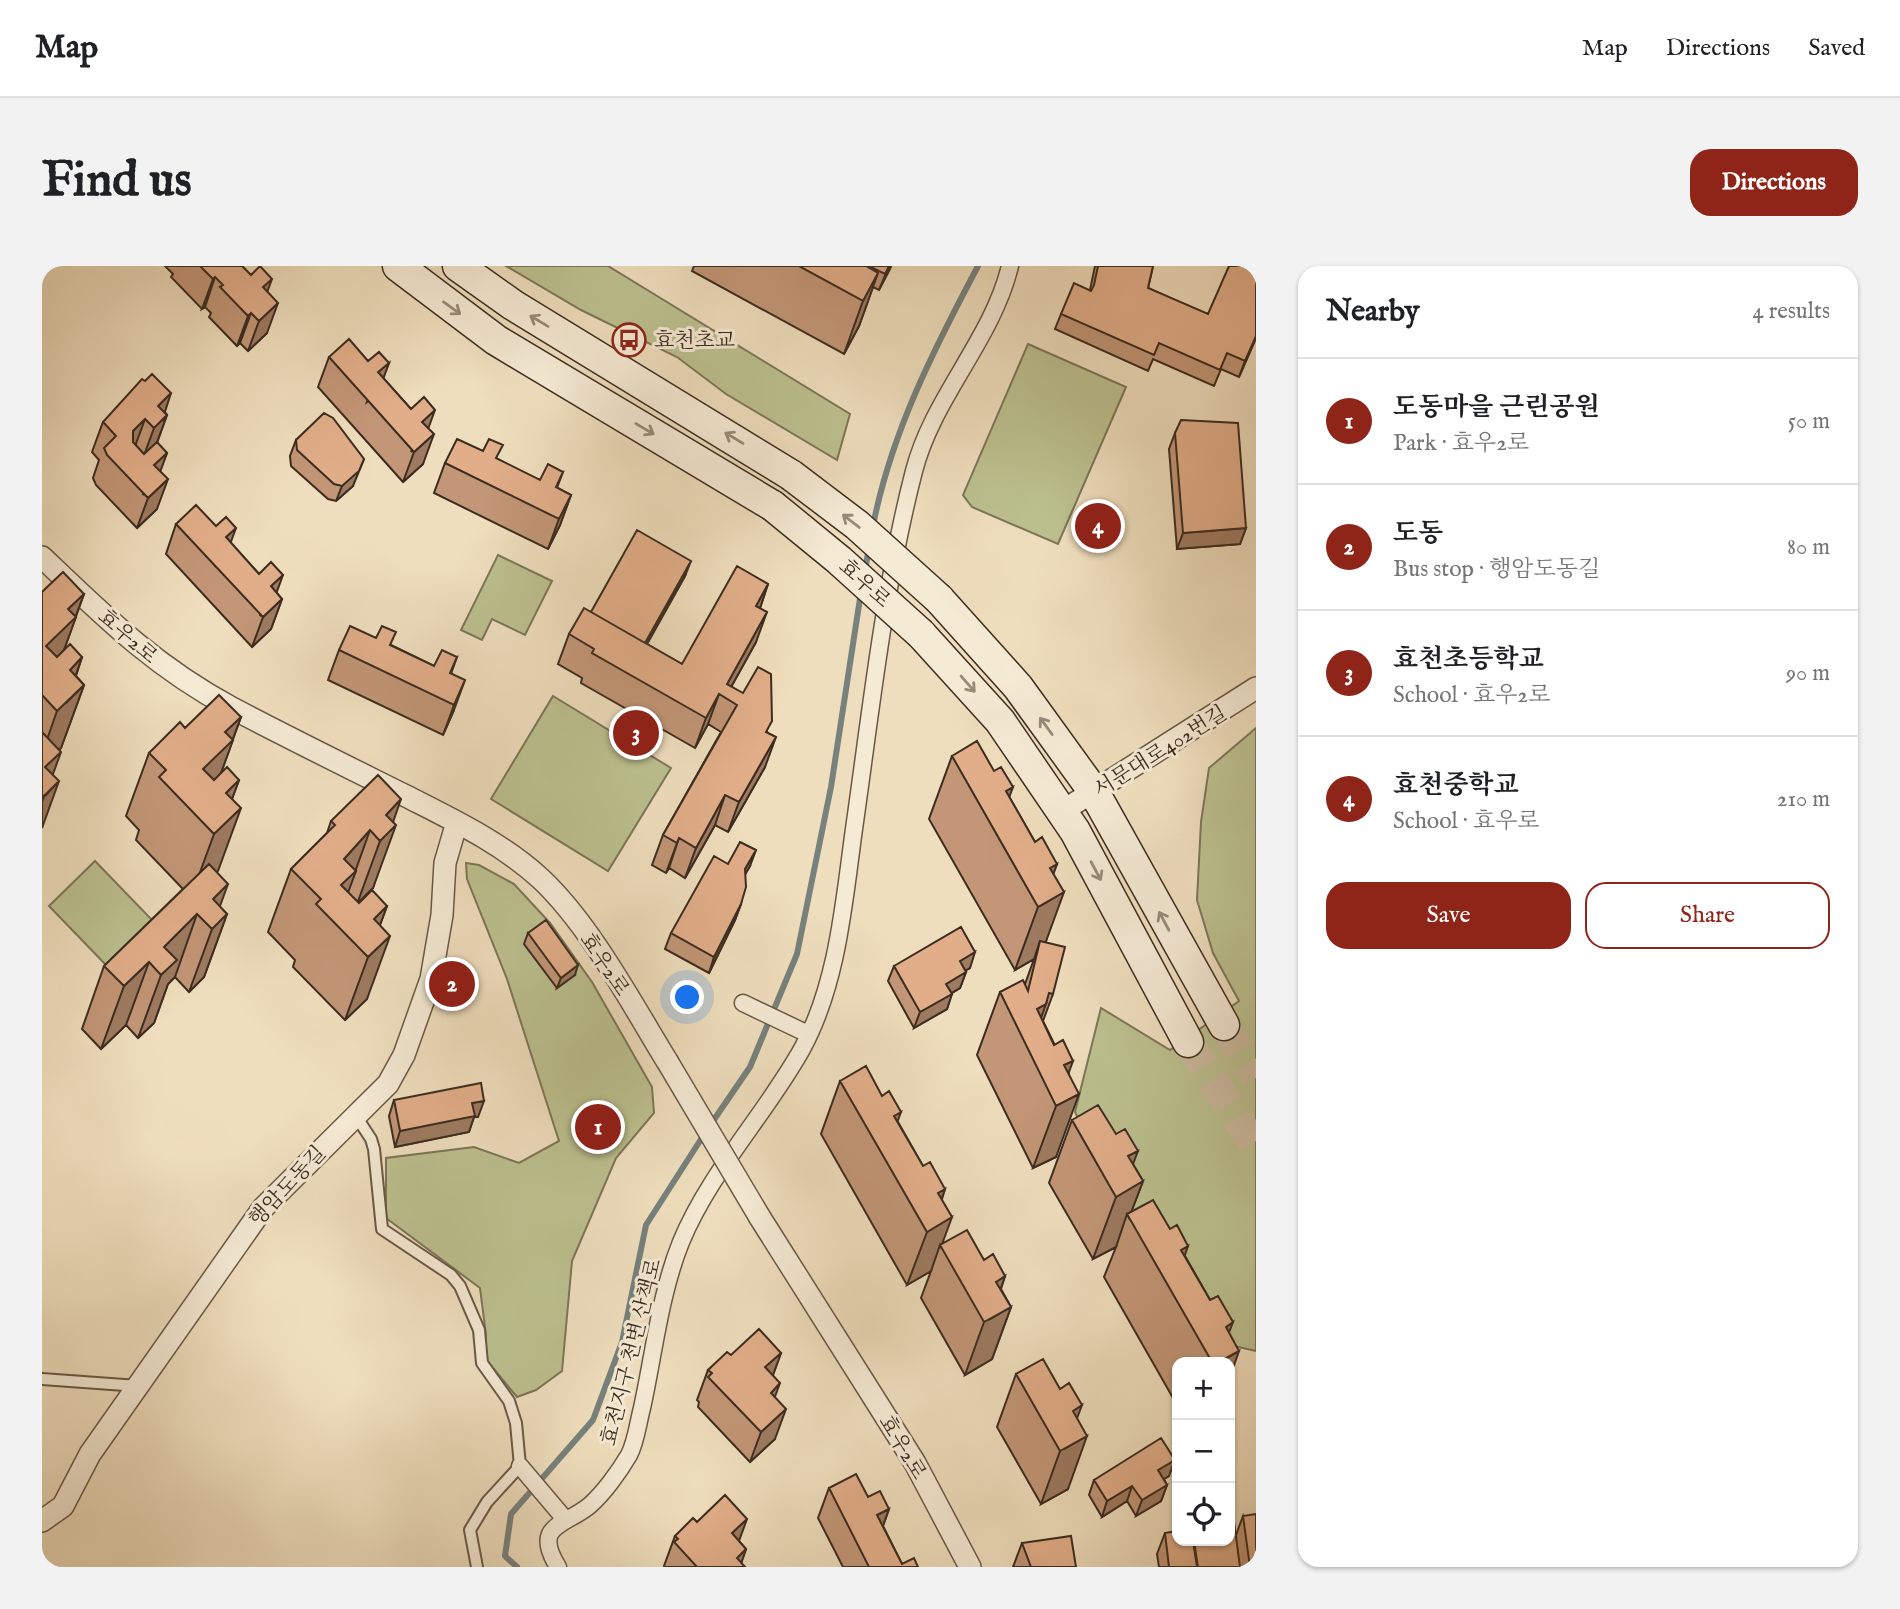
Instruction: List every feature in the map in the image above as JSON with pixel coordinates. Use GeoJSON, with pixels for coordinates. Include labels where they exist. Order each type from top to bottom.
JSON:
{"type":"FeatureCollection","features":[{"type":"Feature","properties":{"kind":"main road","name":"효우로"},"geometry":{"type":"LineString","coordinates":[[398,266],[496,340],[772,506],[839,560],[921,634],[1000,721],[1061,812],[1188,1042]]}},
{"type":"Feature","properties":{"kind":"main road","name":"효우로"},"geometry":{"type":"LineString","coordinates":[[458,266],[513,305],[791,475],[857,525],[939,599],[1018,687],[1094,792],[1224,1025]]}},
{"type":"Feature","properties":{"kind":"street","name":"효천지구 천변 산책로"},"geometry":{"type":"LineString","coordinates":[[558,1567],[550,1553],[548,1541],[551,1530],[565,1518],[590,1505],[631,1451],[665,1296],[681,1241],[802,1048],[801,1031],[822,998],[840,926],[872,707],[904,511],[915,465],[941,402],[1006,284],[1010,266]]}},
{"type":"Feature","properties":{"kind":"street","name":"효우2로"},"geometry":{"type":"LineString","coordinates":[[42,557],[122,635],[171,673],[233,708],[457,822],[520,861],[543,881],[570,913],[619,981],[759,1216],[915,1463],[970,1567]]}},
{"type":"Feature","properties":{"kind":"street","name":"서문대로402번길"},"geometry":{"type":"LineString","coordinates":[[1061,812],[1256,688]]}},
{"type":"Feature","properties":{"kind":"street","name":"행암도동길"},"geometry":{"type":"LineString","coordinates":[[42,1521],[63,1506],[90,1454],[263,1208],[306,1162],[388,1084],[404,1055],[431,979],[442,915],[445,863],[457,822]]}},
{"type":"Feature","properties":{"kind":"street"},"geometry":{"type":"LineString","coordinates":[[747,1005],[801,1031]]}},
{"type":"Feature","properties":{"kind":"street"},"geometry":{"type":"LineString","coordinates":[[524,1470],[565,1518]]}},
{"type":"Feature","properties":{"kind":"lane"},"geometry":{"type":"LineString","coordinates":[[356,1116],[374,1149],[382,1229],[451,1275],[460,1286],[479,1330],[482,1363],[509,1401],[516,1423],[524,1470],[472,1523],[469,1539],[478,1567]]}},
{"type":"Feature","properties":{"kind":"lane"},"geometry":{"type":"LineString","coordinates":[[42,1379],[138,1386]]}},
{"type":"Feature","properties":{"kind":"green space"},"geometry":{"type":"Polygon","coordinates":[[[506,266],[608,266],[850,414],[837,460],[726,394],[677,357],[581,310],[506,266]]]}},
{"type":"Feature","properties":{"kind":"green space"},"geometry":{"type":"Polygon","coordinates":[[[1028,344],[1126,387],[1058,544],[972,507],[963,495],[1028,344]]]}},
{"type":"Feature","properties":{"kind":"green space"},"geometry":{"type":"Polygon","coordinates":[[[498,555],[552,581],[525,635],[492,619],[482,640],[461,630],[498,555]]]}},
{"type":"Feature","properties":{"kind":"green space"},"geometry":{"type":"Polygon","coordinates":[[[553,696],[671,768],[608,871],[491,799],[553,696]]]}},
{"type":"Feature","properties":{"kind":"green space"},"geometry":{"type":"Polygon","coordinates":[[[1256,728],[1256,1351],[1212,1341],[1139,1255],[1075,1112],[1101,1008],[1170,1050],[1239,1001],[1213,953],[1197,900],[1201,822],[1209,768],[1256,728]]]}},
{"type":"Feature","properties":{"kind":"green space"},"geometry":{"type":"Polygon","coordinates":[[[95,861],[152,920],[106,965],[49,906],[95,861]]]}},
{"type":"Feature","properties":{"kind":"green space"},"geometry":{"type":"Polygon","coordinates":[[[466,863],[479,865],[514,884],[550,923],[592,982],[652,1087],[654,1113],[616,1158],[572,1261],[562,1371],[536,1390],[517,1397],[484,1357],[486,1335],[480,1288],[386,1218],[386,1158],[474,1147],[519,1163],[559,1141],[507,979],[467,879],[466,863]]]}},
{"type":"Feature","properties":{"kind":"building"},"geometry":{"type":"Polygon","coordinates":[[[200,266],[242,266],[251,275],[260,266],[272,279],[263,287],[278,303],[259,321],[251,313],[248,316],[220,287],[223,285],[200,266]]]}},
{"type":"Feature","properties":{"kind":"building"},"geometry":{"type":"Polygon","coordinates":[[[799,266],[866,266],[878,273],[863,301],[799,266]]]}},
{"type":"Feature","properties":{"kind":"building"},"geometry":{"type":"Polygon","coordinates":[[[869,266],[889,266],[885,274],[869,266]]]}},
{"type":"Feature","properties":{"kind":"building"},"geometry":{"type":"Polygon","coordinates":[[[1098,266],[1153,266],[1148,288],[1208,314],[1229,266],[1256,266],[1256,336],[1245,361],[1227,353],[1220,370],[1159,343],[1154,355],[1061,314],[1074,283],[1091,291],[1098,266]]]}},
{"type":"Feature","properties":{"kind":"building"},"geometry":{"type":"Polygon","coordinates":[[[349,339],[368,361],[379,352],[389,363],[378,372],[411,409],[424,397],[435,410],[422,422],[434,434],[414,452],[329,357],[349,339]]]}},
{"type":"Feature","properties":{"kind":"building"},"geometry":{"type":"Polygon","coordinates":[[[152,374],[171,393],[158,406],[167,415],[154,428],[145,419],[133,431],[133,442],[144,454],[157,442],[167,453],[154,465],[168,479],[148,498],[107,455],[104,448],[116,436],[103,422],[142,379],[145,381],[152,374]]]}},
{"type":"Feature","properties":{"kind":"building"},"geometry":{"type":"Polygon","coordinates":[[[324,413],[333,418],[364,459],[359,471],[342,486],[334,484],[297,450],[296,440],[324,413]]]}},
{"type":"Feature","properties":{"kind":"building"},"geometry":{"type":"Polygon","coordinates":[[[1181,420],[1238,423],[1246,528],[1183,533],[1175,433],[1181,420]]]}},
{"type":"Feature","properties":{"kind":"building"},"geometry":{"type":"Polygon","coordinates":[[[457,439],[483,451],[489,439],[503,445],[496,458],[540,480],[548,464],[563,472],[556,487],[571,495],[559,519],[445,463],[457,439]]]}},
{"type":"Feature","properties":{"kind":"building"},"geometry":{"type":"Polygon","coordinates":[[[196,505],[216,526],[226,517],[236,528],[226,537],[259,574],[271,562],[283,575],[271,586],[282,599],[263,617],[176,524],[196,505]]]}},
{"type":"Feature","properties":{"kind":"building"},"geometry":{"type":"Polygon","coordinates":[[[637,530],[691,561],[645,643],[591,612],[637,530]]]}},
{"type":"Feature","properties":{"kind":"building"},"geometry":{"type":"Polygon","coordinates":[[[737,566],[768,584],[756,606],[767,612],[727,684],[743,693],[758,667],[771,674],[772,721],[766,732],[776,737],[739,802],[725,795],[696,848],[679,838],[677,843],[663,835],[737,705],[719,694],[706,718],[592,653],[594,649],[569,634],[584,608],[682,664],[737,566]]]}},
{"type":"Feature","properties":{"kind":"building"},"geometry":{"type":"Polygon","coordinates":[[[63,572],[84,594],[68,609],[76,617],[46,646],[57,657],[70,644],[82,657],[70,670],[84,685],[57,711],[42,695],[42,592],[63,572]]]}},
{"type":"Feature","properties":{"kind":"building"},"geometry":{"type":"Polygon","coordinates":[[[350,626],[376,638],[382,626],[396,632],[390,645],[434,666],[442,650],[457,657],[450,673],[465,680],[454,705],[339,650],[350,626]]]}},
{"type":"Feature","properties":{"kind":"building"},"geometry":{"type":"Polygon","coordinates":[[[219,695],[241,717],[225,732],[233,740],[203,769],[214,780],[227,767],[239,780],[226,793],[241,808],[214,834],[159,777],[166,770],[149,753],[180,722],[185,728],[219,695]]]}},
{"type":"Feature","properties":{"kind":"building"},"geometry":{"type":"Polygon","coordinates":[[[42,732],[61,752],[45,767],[59,781],[44,796],[42,795],[42,732]]]}},
{"type":"Feature","properties":{"kind":"building"},"geometry":{"type":"Polygon","coordinates":[[[977,741],[994,771],[1001,767],[1013,787],[1006,791],[1035,842],[1042,837],[1057,864],[1050,868],[1064,892],[1038,907],[952,756],[977,741]]]}},
{"type":"Feature","properties":{"kind":"building"},"geometry":{"type":"Polygon","coordinates":[[[378,775],[401,799],[386,815],[396,825],[380,841],[370,830],[344,859],[356,871],[341,885],[359,903],[372,890],[387,906],[374,919],[390,936],[368,957],[316,904],[321,899],[291,869],[335,825],[331,821],[378,775]]]}},
{"type":"Feature","properties":{"kind":"building"},"geometry":{"type":"Polygon","coordinates":[[[740,842],[756,850],[745,869],[746,887],[741,904],[714,957],[671,933],[714,856],[728,864],[740,842]]]}},
{"type":"Feature","properties":{"kind":"building"},"geometry":{"type":"Polygon","coordinates":[[[209,864],[228,884],[213,899],[227,914],[212,929],[197,914],[164,947],[177,960],[161,975],[149,962],[124,986],[104,966],[209,864]]]}},
{"type":"Feature","properties":{"kind":"building"},"geometry":{"type":"Polygon","coordinates":[[[546,920],[578,965],[561,978],[528,933],[546,920]]]}},
{"type":"Feature","properties":{"kind":"building"},"geometry":{"type":"Polygon","coordinates":[[[961,927],[975,952],[960,961],[966,972],[946,984],[952,994],[920,1012],[894,966],[961,927]]]}},
{"type":"Feature","properties":{"kind":"building"},"geometry":{"type":"Polygon","coordinates":[[[1040,941],[1065,947],[1053,994],[1049,993],[1046,1004],[1037,1009],[1054,1045],[1063,1040],[1073,1061],[1064,1065],[1079,1094],[1056,1106],[1000,992],[1023,980],[1028,991],[1040,941]]]}},
{"type":"Feature","properties":{"kind":"building"},"geometry":{"type":"Polygon","coordinates":[[[866,1066],[882,1096],[889,1091],[901,1112],[894,1116],[923,1166],[930,1162],[945,1189],[938,1193],[952,1217],[927,1232],[840,1081],[866,1066]]]}},
{"type":"Feature","properties":{"kind":"building"},"geometry":{"type":"Polygon","coordinates":[[[481,1083],[484,1101],[472,1103],[475,1116],[400,1131],[394,1100],[481,1083]]]}},
{"type":"Feature","properties":{"kind":"building"},"geometry":{"type":"Polygon","coordinates":[[[1098,1105],[1116,1134],[1125,1129],[1138,1151],[1128,1156],[1143,1181],[1116,1197],[1072,1120],[1098,1105]]]}},
{"type":"Feature","properties":{"kind":"building"},"geometry":{"type":"Polygon","coordinates":[[[1153,1200],[1170,1229],[1177,1225],[1188,1246],[1181,1250],[1210,1300],[1218,1296],[1233,1322],[1226,1327],[1239,1351],[1228,1357],[1209,1357],[1127,1214],[1153,1200]]]}},
{"type":"Feature","properties":{"kind":"building"},"geometry":{"type":"Polygon","coordinates":[[[967,1230],[984,1260],[993,1254],[1005,1276],[996,1282],[1011,1307],[984,1322],[940,1245],[967,1230]]]}},
{"type":"Feature","properties":{"kind":"building"},"geometry":{"type":"Polygon","coordinates":[[[759,1329],[781,1353],[765,1367],[780,1383],[771,1393],[786,1409],[761,1432],[708,1377],[712,1373],[708,1370],[727,1352],[731,1355],[759,1329]]]}},
{"type":"Feature","properties":{"kind":"building"},"geometry":{"type":"Polygon","coordinates":[[[1043,1359],[1060,1389],[1069,1383],[1082,1405],[1073,1411],[1087,1436],[1060,1451],[1016,1374],[1043,1359]]]}},
{"type":"Feature","properties":{"kind":"building"},"geometry":{"type":"Polygon","coordinates":[[[1161,1438],[1172,1455],[1172,1462],[1158,1470],[1167,1485],[1142,1500],[1132,1486],[1107,1501],[1094,1480],[1161,1438]]]}},
{"type":"Feature","properties":{"kind":"building"},"geometry":{"type":"Polygon","coordinates":[[[856,1474],[868,1497],[880,1491],[889,1509],[877,1515],[902,1564],[914,1558],[918,1567],[869,1567],[829,1488],[856,1474]]]}},
{"type":"Feature","properties":{"kind":"building"},"geometry":{"type":"Polygon","coordinates":[[[725,1495],[747,1519],[732,1533],[746,1549],[737,1558],[745,1567],[697,1567],[674,1542],[678,1539],[675,1536],[693,1518],[697,1522],[725,1495]]]}},
{"type":"Feature","properties":{"kind":"building"},"geometry":{"type":"Polygon","coordinates":[[[1256,1514],[1256,1567],[1250,1567],[1243,1516],[1256,1514]]]}},
{"type":"Feature","properties":{"kind":"building"},"geometry":{"type":"Polygon","coordinates":[[[1235,1530],[1240,1567],[1198,1567],[1195,1546],[1235,1546],[1235,1530]]]}},
{"type":"Feature","properties":{"kind":"building"},"geometry":{"type":"Polygon","coordinates":[[[1172,1532],[1172,1546],[1194,1546],[1197,1567],[1169,1567],[1165,1533],[1172,1532]]]}},
{"type":"Feature","properties":{"kind":"building"},"geometry":{"type":"Polygon","coordinates":[[[1071,1536],[1076,1567],[1031,1567],[1022,1543],[1071,1536]]]}},
{"type":"Feature","properties":{"kind":"waterway"},"geometry":{"type":"LineString","coordinates":[[873,526],[891,458],[916,392],[978,266]]}},
{"type":"Feature","properties":{"kind":"waterway"},"geometry":{"type":"LineString","coordinates":[[865,571],[869,547]]}},
{"type":"Feature","properties":{"kind":"waterway"},"geometry":{"type":"LineString","coordinates":[[711,1124],[750,1067],[797,954],[831,787],[861,592]]}},
{"type":"Feature","properties":{"kind":"waterway"},"geometry":{"type":"LineString","coordinates":[[517,1567],[505,1556],[511,1514],[593,1420],[622,1342],[646,1225],[705,1133]]}},
{"type":"Feature","properties":{"kind":"tunnel"},"geometry":{"type":"LineString","coordinates":[[1224,1025],[1256,1078]]}},
{"type":"Feature","properties":{"kind":"tunnel"},"geometry":{"type":"LineString","coordinates":[[1188,1042],[1256,1148]]}},
{"type":"Feature","properties":{"kind":"place","name":"효천초교"},"geometry":{"type":"Point","coordinates":[629,340]}},
{"type":"Feature","properties":{"kind":"place","name":"효천중학교"},"geometry":{"type":"Point","coordinates":[1098,526]}},
{"type":"Feature","properties":{"kind":"place","name":"효천초등학교"},"geometry":{"type":"Point","coordinates":[636,733]}},
{"type":"Feature","properties":{"kind":"place","name":"도동"},"geometry":{"type":"Point","coordinates":[452,984]}},
{"type":"Feature","properties":{"kind":"place","name":"도동마을 근린공원"},"geometry":{"type":"Point","coordinates":[598,1127]}}]}
